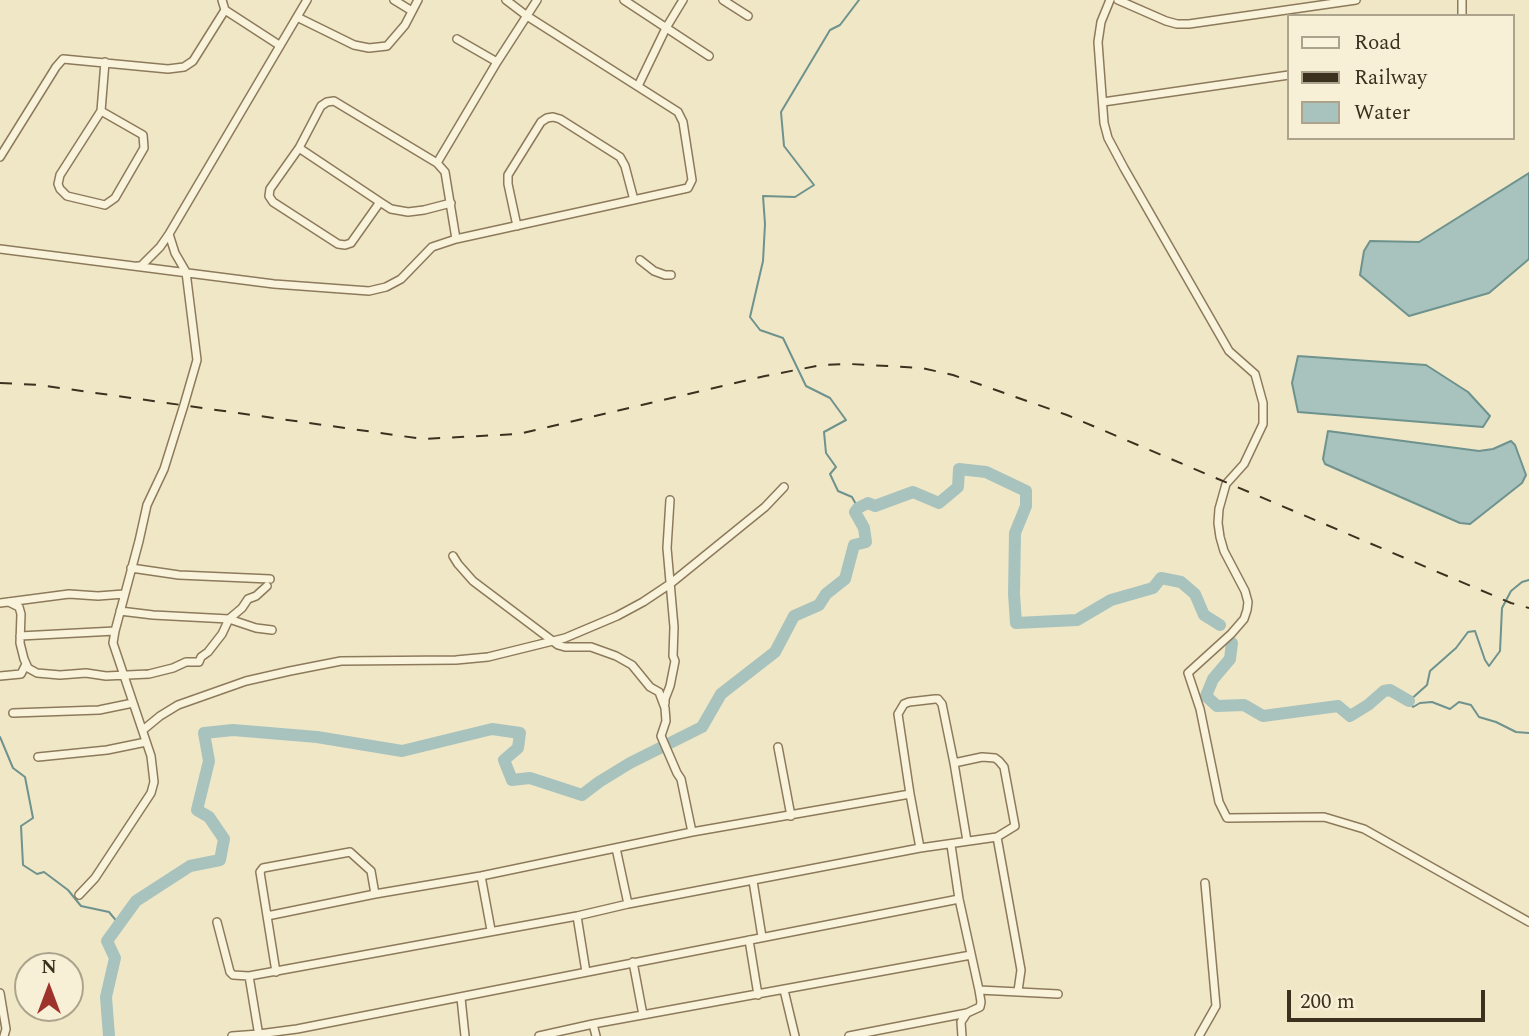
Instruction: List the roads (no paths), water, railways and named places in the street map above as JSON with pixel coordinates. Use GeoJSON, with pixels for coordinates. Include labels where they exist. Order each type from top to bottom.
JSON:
{"type":"FeatureCollection","features":[{"type":"Feature","properties":{"kind":"street"},"geometry":{"type":"LineString","coordinates":[[222,0],[225,10],[279,45]]}},
{"type":"Feature","properties":{"kind":"street"},"geometry":{"type":"LineString","coordinates":[[141,266],[169,234],[307,0]]}},
{"type":"Feature","properties":{"kind":"street"},"geometry":{"type":"LineString","coordinates":[[394,0],[412,10]]}},
{"type":"Feature","properties":{"kind":"street"},"geometry":{"type":"LineString","coordinates":[[297,17],[354,45],[369,48],[387,46],[405,25],[418,0]]}},
{"type":"Feature","properties":{"kind":"street"},"geometry":{"type":"LineString","coordinates":[[0,249],[274,284],[369,290],[386,287],[401,279],[432,247],[456,239],[688,188],[692,180],[683,122],[678,112],[506,0]]}},
{"type":"Feature","properties":{"kind":"street"},"geometry":{"type":"LineString","coordinates":[[437,163],[537,0]]}},
{"type":"Feature","properties":{"kind":"street"},"geometry":{"type":"LineString","coordinates":[[624,0],[709,56]]}},
{"type":"Feature","properties":{"kind":"street"},"geometry":{"type":"LineString","coordinates":[[638,86],[683,0]]}},
{"type":"Feature","properties":{"kind":"street"},"geometry":{"type":"LineString","coordinates":[[723,0],[748,16]]}},
{"type":"Feature","properties":{"kind":"street"},"geometry":{"type":"LineString","coordinates":[[1110,0],[1098,33],[1104,123],[1108,138],[1229,351],[1255,374],[1263,403],[1263,424],[1244,464],[1227,484],[1219,509],[1220,537],[1224,551],[1245,591],[1247,610],[1244,619],[1231,634],[1188,673],[1200,709],[1219,802],[1227,818],[1324,817],[1364,829],[1529,922]]}},
{"type":"Feature","properties":{"kind":"street"},"geometry":{"type":"LineString","coordinates":[[1118,0],[1166,21],[1189,24],[1356,0]]}},
{"type":"Feature","properties":{"kind":"street"},"geometry":{"type":"LineString","coordinates":[[0,157],[63,59],[168,69],[184,67],[193,61],[225,10]]}},
{"type":"Feature","properties":{"kind":"street"},"geometry":{"type":"LineString","coordinates":[[457,39],[497,62]]}},
{"type":"Feature","properties":{"kind":"street"},"geometry":{"type":"LineString","coordinates":[[101,111],[143,135],[144,148],[115,198],[105,205],[67,196],[58,184],[60,175],[101,111],[105,62]]}},
{"type":"Feature","properties":{"kind":"street"},"geometry":{"type":"LineString","coordinates":[[1103,102],[1288,75]]}},
{"type":"Feature","properties":{"kind":"street"},"geometry":{"type":"LineString","coordinates":[[380,202],[351,243],[345,245],[338,244],[273,202],[270,189],[299,148],[321,106],[327,102],[334,101],[437,163],[446,172],[456,239]]}},
{"type":"Feature","properties":{"kind":"street"},"geometry":{"type":"LineString","coordinates":[[517,226],[508,175],[541,122],[547,118],[559,119],[620,157],[634,200]]}},
{"type":"Feature","properties":{"kind":"street"},"geometry":{"type":"LineString","coordinates":[[299,148],[391,209],[408,212],[451,203]]}},
{"type":"Feature","properties":{"kind":"street"},"geometry":{"type":"LineString","coordinates":[[79,895],[95,878],[150,793],[153,782],[143,730],[113,643],[147,505],[164,468],[197,360],[186,272],[175,253],[169,234]]}},
{"type":"Feature","properties":{"kind":"street"},"geometry":{"type":"LineString","coordinates":[[640,260],[654,271],[671,275]]}},
{"type":"Feature","properties":{"kind":"street"},"geometry":{"type":"LineString","coordinates":[[143,730],[178,705],[246,681],[290,671],[341,661],[456,660],[488,657],[565,638],[617,616],[670,584],[765,507],[784,487]]}},
{"type":"Feature","properties":{"kind":"street"},"geometry":{"type":"LineString","coordinates":[[670,500],[667,548],[675,660],[665,699],[666,721],[661,736],[681,779],[692,832]]}},
{"type":"Feature","properties":{"kind":"street"},"geometry":{"type":"LineString","coordinates":[[453,556],[473,580],[558,645],[591,648],[632,665],[650,687],[659,692],[666,708]]}},
{"type":"Feature","properties":{"kind":"street"},"geometry":{"type":"LineString","coordinates":[[0,676],[37,673],[86,673],[106,676],[149,674],[186,662],[199,662],[247,599],[256,596],[268,582],[131,568]]}},
{"type":"Feature","properties":{"kind":"street"},"geometry":{"type":"LineString","coordinates":[[0,603],[21,604],[69,594],[124,594]]}},
{"type":"Feature","properties":{"kind":"street"},"geometry":{"type":"LineString","coordinates":[[21,604],[20,636],[26,664],[37,673]]}},
{"type":"Feature","properties":{"kind":"street"},"geometry":{"type":"LineString","coordinates":[[120,611],[229,620],[272,630]]}},
{"type":"Feature","properties":{"kind":"street"},"geometry":{"type":"LineString","coordinates":[[20,636],[115,631]]}},
{"type":"Feature","properties":{"kind":"street"},"geometry":{"type":"LineString","coordinates":[[21,674],[26,664]]}},
{"type":"Feature","properties":{"kind":"street"},"geometry":{"type":"LineString","coordinates":[[920,848],[898,714],[908,702],[932,699],[940,701],[967,841]]}},
{"type":"Feature","properties":{"kind":"street"},"geometry":{"type":"LineString","coordinates":[[13,713],[99,709],[133,703]]}},
{"type":"Feature","properties":{"kind":"street"},"geometry":{"type":"LineString","coordinates":[[38,757],[107,750],[146,742]]}},
{"type":"Feature","properties":{"kind":"street"},"geometry":{"type":"LineString","coordinates":[[778,747],[791,816]]}},
{"type":"Feature","properties":{"kind":"street"},"geometry":{"type":"LineString","coordinates":[[217,922],[230,972],[233,975],[249,976],[577,916],[920,848],[997,837],[1015,826],[1004,767],[990,757],[954,763]]}},
{"type":"Feature","properties":{"kind":"street"},"geometry":{"type":"LineString","coordinates":[[267,916],[481,876],[692,832],[910,794]]}},
{"type":"Feature","properties":{"kind":"street"},"geometry":{"type":"LineString","coordinates":[[997,837],[1021,970],[1018,991]]}},
{"type":"Feature","properties":{"kind":"street"},"geometry":{"type":"LineString","coordinates":[[849,1036],[967,1013],[979,1007],[979,989],[951,845]]}},
{"type":"Feature","properties":{"kind":"street"},"geometry":{"type":"LineString","coordinates":[[617,848],[628,904]]}},
{"type":"Feature","properties":{"kind":"street"},"geometry":{"type":"LineString","coordinates":[[276,972],[261,869],[350,852],[371,871],[375,894]]}},
{"type":"Feature","properties":{"kind":"street"},"geometry":{"type":"LineString","coordinates":[[481,876],[491,930]]}},
{"type":"Feature","properties":{"kind":"street"},"geometry":{"type":"LineString","coordinates":[[752,881],[762,937]]}},
{"type":"Feature","properties":{"kind":"street"},"geometry":{"type":"LineString","coordinates":[[1199,1036],[1216,1006],[1205,883]]}},
{"type":"Feature","properties":{"kind":"street"},"geometry":{"type":"LineString","coordinates":[[232,1036],[298,1032],[633,962],[960,899]]}},
{"type":"Feature","properties":{"kind":"street"},"geometry":{"type":"LineString","coordinates":[[577,916],[586,972]]}},
{"type":"Feature","properties":{"kind":"street"},"geometry":{"type":"LineString","coordinates":[[749,940],[758,995]]}},
{"type":"Feature","properties":{"kind":"street"},"geometry":{"type":"LineString","coordinates":[[538,1036],[971,955]]}},
{"type":"Feature","properties":{"kind":"street"},"geometry":{"type":"LineString","coordinates":[[633,962],[643,1015]]}},
{"type":"Feature","properties":{"kind":"street"},"geometry":{"type":"LineString","coordinates":[[249,976],[259,1035]]}},
{"type":"Feature","properties":{"kind":"street"},"geometry":{"type":"LineString","coordinates":[[979,989],[1058,994]]}},
{"type":"Feature","properties":{"kind":"street"},"geometry":{"type":"LineString","coordinates":[[784,990],[795,1036]]}},
{"type":"Feature","properties":{"kind":"street"},"geometry":{"type":"LineString","coordinates":[[0,993],[6,1028],[4,1036]]}},
{"type":"Feature","properties":{"kind":"street"},"geometry":{"type":"LineString","coordinates":[[461,998],[465,1036]]}},
{"type":"Feature","properties":{"kind":"street"},"geometry":{"type":"LineString","coordinates":[[962,1036],[961,1022],[967,1013]]}},
{"type":"Feature","properties":{"kind":"street"},"geometry":{"type":"LineString","coordinates":[[593,1024],[596,1036]]}},
{"type":"Feature","properties":{"kind":"street"},"geometry":{"type":"LineString","coordinates":[[864,1034],[882,1036]]}},
{"type":"Feature","properties":{"kind":"water"},"geometry":{"type":"Polygon","coordinates":[[[1529,173],[1529,259],[1489,293],[1409,316],[1360,275],[1364,251],[1370,241],[1419,242],[1529,173]]]}},
{"type":"Feature","properties":{"kind":"water"},"geometry":{"type":"Polygon","coordinates":[[[1298,356],[1426,365],[1468,392],[1490,416],[1483,427],[1298,412],[1292,383],[1298,356]]]}},
{"type":"Feature","properties":{"kind":"water"},"geometry":{"type":"Polygon","coordinates":[[[1328,431],[1479,451],[1493,449],[1511,441],[1526,475],[1522,483],[1470,524],[1460,523],[1325,464],[1323,459],[1328,431]]]}},
{"type":"Feature","properties":{"kind":"waterway"},"geometry":{"type":"LineString","coordinates":[[858,508],[852,497],[838,491],[830,474],[836,467],[826,453],[824,432],[846,420],[830,398],[806,386],[783,338],[760,330],[750,317],[763,261],[763,196],[795,197],[814,185],[784,146],[781,112],[830,30],[840,25],[859,0]]}},
{"type":"Feature","properties":{"kind":"waterway"},"geometry":{"type":"LineString","coordinates":[[109,1036],[106,997],[115,958],[107,941],[136,901],[190,866],[220,860],[224,839],[209,817],[197,810],[209,761],[204,733],[233,730],[317,737],[402,751],[492,729],[520,733],[518,748],[504,760],[512,780],[530,778],[582,795],[630,763],[702,727],[721,694],[775,652],[794,616],[819,605],[826,594],[845,579],[854,545],[866,542],[864,528],[855,512],[858,508],[868,503],[875,506],[913,492],[939,503],[958,487],[959,469],[986,472],[1026,491],[1026,506],[1015,533],[1016,623],[1077,620],[1111,600],[1153,588],[1161,578],[1181,582],[1195,594],[1204,615],[1220,625]]}},
{"type":"Feature","properties":{"kind":"waterway"},"geometry":{"type":"LineString","coordinates":[[1529,580],[1511,591],[1502,608],[1500,651],[1489,666],[1475,631],[1468,632],[1456,648],[1430,671],[1427,685],[1409,701],[1413,707],[1432,702],[1450,709],[1459,702],[1471,705],[1479,717],[1516,732],[1529,733]]}},
{"type":"Feature","properties":{"kind":"waterway"},"geometry":{"type":"LineString","coordinates":[[1232,643],[1230,659],[1213,679],[1206,696],[1217,706],[1244,705],[1263,716],[1338,706],[1350,716],[1384,691],[1390,690],[1409,701]]}},
{"type":"Feature","properties":{"kind":"waterway"},"geometry":{"type":"LineString","coordinates":[[0,737],[13,768],[25,777],[33,818],[21,826],[23,865],[37,874],[44,872],[68,890],[81,906],[109,912],[119,924]]}},
{"type":"Feature","properties":{"kind":"railway"},"geometry":{"type":"LineString","coordinates":[[0,383],[39,385],[423,439],[519,434],[822,365],[922,368],[953,375],[1067,415],[1511,603],[1529,608]]}}]}
